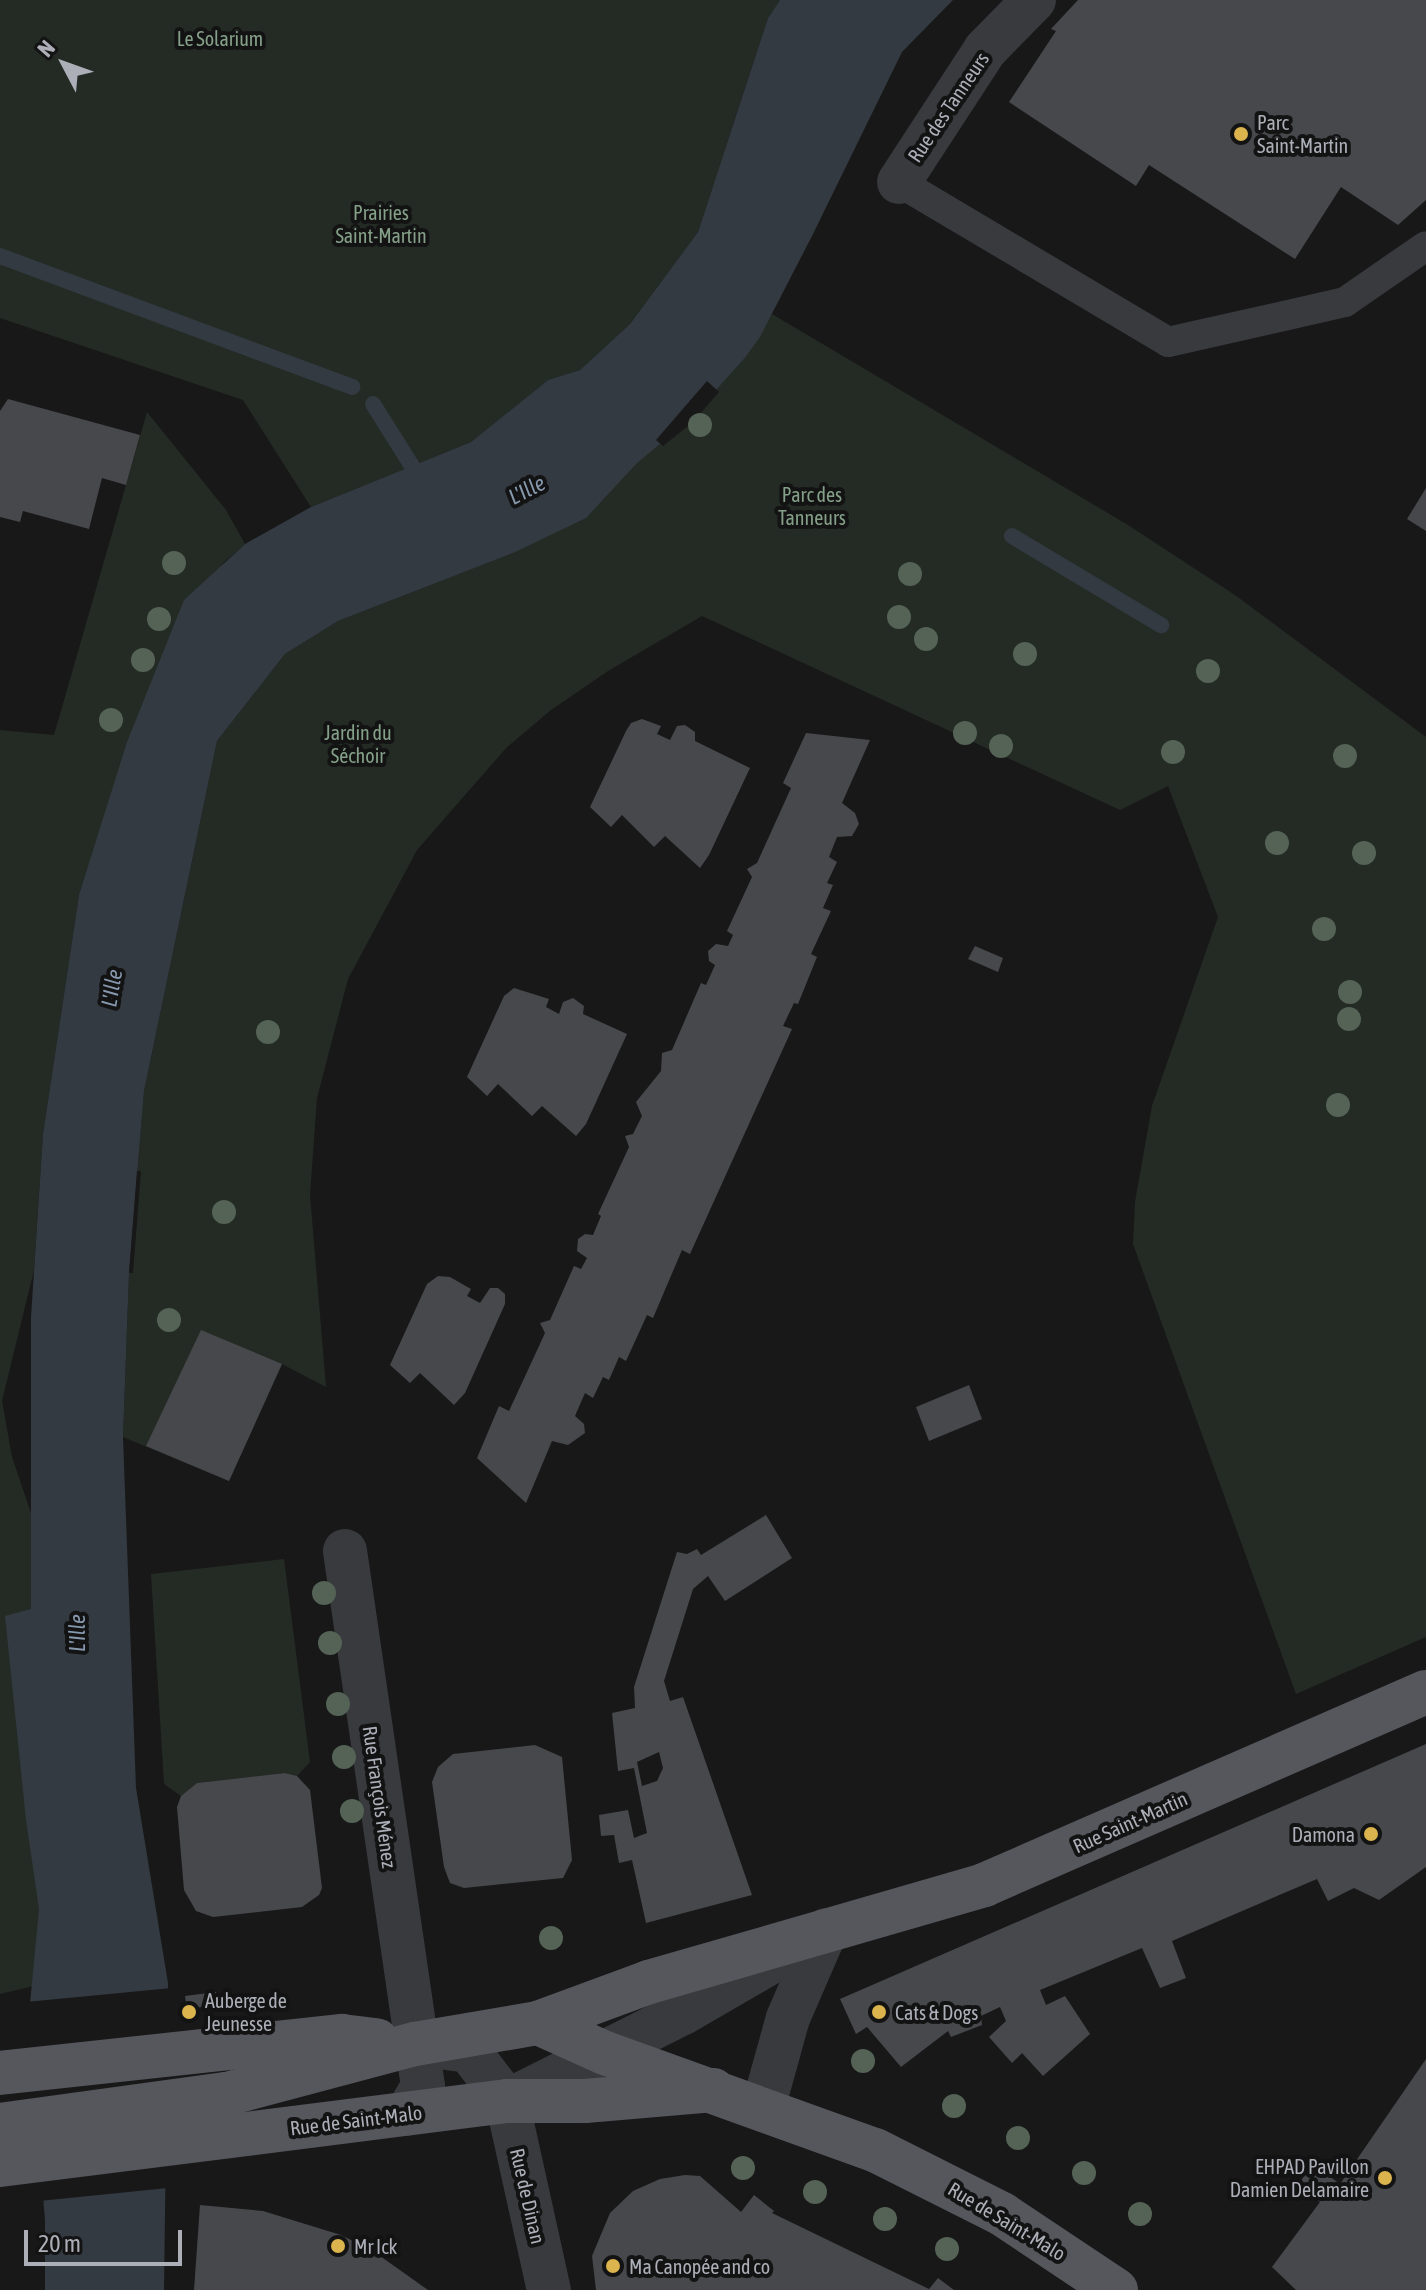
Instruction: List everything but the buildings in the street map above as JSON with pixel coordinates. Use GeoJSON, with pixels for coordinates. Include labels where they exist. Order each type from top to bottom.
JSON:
{"type":"FeatureCollection","features":[{"type":"Feature","properties":{"kind":"main road","name":"Rue Saint-Martin"},"geometry":{"type":"LineString","coordinates":[[538,2023],[649,1982],[984,1885],[1426,1692]]}},
{"type":"Feature","properties":{"kind":"main road","name":"Rue de Saint-Malo"},"geometry":{"type":"LineString","coordinates":[[0,2165],[229,2115],[415,2044],[538,2023],[605,2053],[875,2150],[963,2192],[1039,2237],[1116,2290]]}},
{"type":"Feature","properties":{"kind":"main road","name":"Rue de Saint-Malo"},"geometry":{"type":"LineString","coordinates":[[0,2073],[342,2036],[415,2044]]}},
{"type":"Feature","properties":{"kind":"main road","name":"Rue de Saint-Malo"},"geometry":{"type":"LineString","coordinates":[[0,2125],[229,2115],[407,2114],[507,2101],[585,2101],[714,2090]]}},
{"type":"Feature","properties":{"kind":"street","name":"Rue des Tanneurs"},"geometry":{"type":"LineString","coordinates":[[899,182],[985,50],[1034,0]]}},
{"type":"Feature","properties":{"kind":"street","name":"Rue François Ménez"},"geometry":{"type":"LineString","coordinates":[[345,1551],[423,2086],[407,2114]]}},
{"type":"Feature","properties":{"kind":"street"},"geometry":{"type":"LineString","coordinates":[[763,2108],[788,2018],[826,1930]]}},
{"type":"Feature","properties":{"kind":"street","name":"Rue Saint-Martin"},"geometry":{"type":"LineString","coordinates":[[507,2101],[605,2053],[826,1930]]}},
{"type":"Feature","properties":{"kind":"street"},"geometry":{"type":"LineString","coordinates":[[415,2044],[469,2051],[507,2101]]}},
{"type":"Feature","properties":{"kind":"street","name":"Rue de Dinan"},"geometry":{"type":"LineString","coordinates":[[507,2101],[549,2290]]}},
{"type":"Feature","properties":{"kind":"lane"},"geometry":{"type":"LineString","coordinates":[[899,182],[1168,342],[1345,302],[1426,246]]}},
{"type":"Feature","properties":{"kind":"green space","name":"Prairies Saint-Martin"},"geometry":{"type":"Polygon","coordinates":[[[0,0],[780,0],[768,18],[698,232],[630,324],[580,370],[548,380],[471,442],[311,507],[243,400],[0,318],[0,0]]]}},
{"type":"Feature","properties":{"kind":"green space","name":"Parc des Tanneurs"},"geometry":{"type":"Polygon","coordinates":[[[772,314],[1128,525],[1235,595],[1426,737],[1426,1637],[1296,1694],[1133,1244],[1135,1202],[1152,1106],[1218,917],[1168,786],[1120,810],[702,616],[608,671],[551,710],[507,747],[417,850],[348,979],[317,1098],[310,1195],[326,1387],[282,1364],[229,1481],[123,1437],[129,1273],[144,1091],[217,741],[285,654],[338,621],[513,553],[637,462],[690,419],[744,359],[772,314]]]}},
{"type":"Feature","properties":{"kind":"green space"},"geometry":{"type":"Polygon","coordinates":[[[147,412],[226,510],[245,544],[223,563],[79,895],[43,1134],[34,1270],[2,1401],[12,1457],[50,1569],[42,1984],[0,1994],[0,730],[54,735],[147,412]]]}},
{"type":"Feature","properties":{"kind":"green space"},"geometry":{"type":"Polygon","coordinates":[[[284,1559],[310,1762],[297,1776],[285,1773],[197,1783],[181,1796],[164,1784],[151,1574],[284,1559]]]}},
{"type":"Feature","properties":{"kind":"water","name":"L'Ille"},"geometry":{"type":"Polygon","coordinates":[[[780,0],[953,0],[902,52],[760,337],[744,359],[690,419],[637,463],[586,518],[513,553],[338,621],[285,654],[217,741],[144,1091],[129,1273],[123,1437],[136,1788],[168,1983],[164,2290],[45,2290],[45,2221],[29,2014],[39,1909],[26,1820],[5,1616],[31,1609],[31,1317],[43,1134],[79,895],[127,742],[184,600],[245,544],[311,507],[471,442],[548,380],[580,370],[630,324],[698,232],[768,18],[780,0]]]}},
{"type":"Feature","properties":{"kind":"pier"},"geometry":{"type":"Polygon","coordinates":[[[707,381],[719,392],[693,422],[663,446],[656,440],[707,381]]]}},
{"type":"Feature","properties":{"kind":"pier"},"geometry":{"type":"Polygon","coordinates":[[[137,1171],[141,1171],[133,1273],[129,1273],[137,1171]]]}},
{"type":"Feature","properties":{"kind":"pier"},"geometry":{"type":"Polygon","coordinates":[[[172,1988],[168,2188],[39,2201],[26,2002],[172,1988]]]}},
{"type":"Feature","properties":{"kind":"waterway"},"geometry":{"type":"LineString","coordinates":[[0,256],[352,387]]}},
{"type":"Feature","properties":{"kind":"waterway"},"geometry":{"type":"LineString","coordinates":[[373,404],[425,487]]}},
{"type":"Feature","properties":{"kind":"waterway"},"geometry":{"type":"LineString","coordinates":[[1012,536],[1161,625]]}},
{"type":"Feature","properties":{"kind":"place","name":"Parc Saint-Martin"},"geometry":{"type":"Point","coordinates":[1241,134]}},
{"type":"Feature","properties":{"kind":"place","name":"Damona"},"geometry":{"type":"Point","coordinates":[1371,1834]}},
{"type":"Feature","properties":{"kind":"place","name":"Auberge de Jeunesse"},"geometry":{"type":"Point","coordinates":[189,2012]}},
{"type":"Feature","properties":{"kind":"place","name":"Cats & Dogs"},"geometry":{"type":"Point","coordinates":[879,2012]}},
{"type":"Feature","properties":{"kind":"place","name":"EHPAD Pavillon Damien Delamaire"},"geometry":{"type":"Point","coordinates":[1385,2178]}},
{"type":"Feature","properties":{"kind":"place","name":"Mr Ick"},"geometry":{"type":"Point","coordinates":[338,2246]}},
{"type":"Feature","properties":{"kind":"place","name":"Ma Canopée and co"},"geometry":{"type":"Point","coordinates":[613,2266]}},
{"type":"Feature","properties":{"kind":"park label","name":"Le Solarium"},"geometry":{"type":"Point","coordinates":[220,38]}},
{"type":"Feature","properties":{"kind":"park label","name":"Jardin du Séchoir"},"geometry":{"type":"Point","coordinates":[358,744]}}]}
